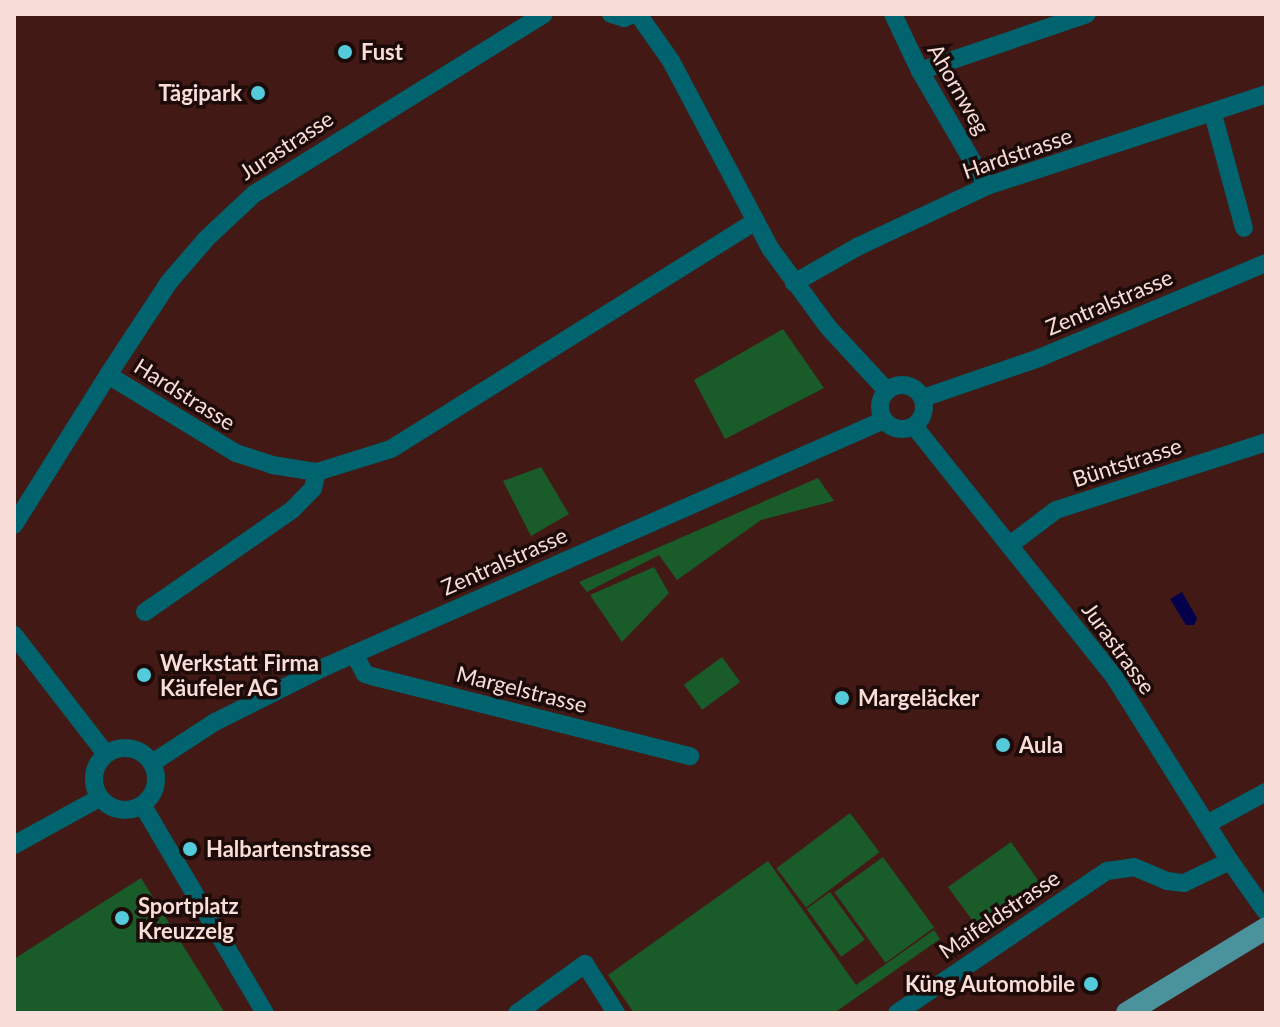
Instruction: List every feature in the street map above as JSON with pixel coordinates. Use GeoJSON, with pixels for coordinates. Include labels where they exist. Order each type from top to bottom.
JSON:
{"type":"FeatureCollection","features":[{"type":"Feature","properties":{"kind":"main road"},"geometry":{"type":"LineString","coordinates":[[1127,1013],[1266,928]]}},
{"type":"Feature","properties":{"kind":"street","name":"Jurastrasse"},"geometry":{"type":"LineString","coordinates":[[108,375],[169,282],[207,238],[254,194],[544,14]]}},
{"type":"Feature","properties":{"kind":"street"},"geometry":{"type":"LineString","coordinates":[[611,14],[624,18],[636,14],[671,61],[756,221],[794,283],[828,327],[887,391]]}},
{"type":"Feature","properties":{"kind":"street","name":"Ahornweg"},"geometry":{"type":"LineString","coordinates":[[893,14],[920,71],[987,186]]}},
{"type":"Feature","properties":{"kind":"street"},"geometry":{"type":"LineString","coordinates":[[920,71],[1087,14]]}},
{"type":"Feature","properties":{"kind":"street","name":"Hardstrasse"},"geometry":{"type":"LineString","coordinates":[[794,283],[857,247],[987,186],[1266,94]]}},
{"type":"Feature","properties":{"kind":"street"},"geometry":{"type":"LineString","coordinates":[[1213,114],[1244,228]]}},
{"type":"Feature","properties":{"kind":"street","name":"Hardstrasse"},"geometry":{"type":"LineString","coordinates":[[14,525],[108,375],[236,453],[272,465],[317,472],[391,449],[756,221]]}},
{"type":"Feature","properties":{"kind":"street","name":"Zentralstrasse"},"geometry":{"type":"LineString","coordinates":[[923,398],[1039,358],[1266,263]]}},
{"type":"Feature","properties":{"kind":"street"},"geometry":{"type":"LineString","coordinates":[[904,385],[923,398],[924,413],[914,426],[894,428],[884,420],[880,404],[887,391],[904,385]]}},
{"type":"Feature","properties":{"kind":"street","name":"Zentralstrasse"},"geometry":{"type":"LineString","coordinates":[[152,763],[215,722],[354,654],[884,420]]}},
{"type":"Feature","properties":{"kind":"street","name":"Jurastrasse"},"geometry":{"type":"LineString","coordinates":[[914,426],[1115,678],[1230,861],[1266,912]]}},
{"type":"Feature","properties":{"kind":"street","name":"Büntstrasse"},"geometry":{"type":"LineString","coordinates":[[1011,544],[1056,510],[1266,442]]}},
{"type":"Feature","properties":{"kind":"street"},"geometry":{"type":"LineString","coordinates":[[145,612],[293,509],[313,488],[317,472]]}},
{"type":"Feature","properties":{"kind":"street"},"geometry":{"type":"LineString","coordinates":[[14,635],[106,754]]}},
{"type":"Feature","properties":{"kind":"street","name":"Margelstrasse"},"geometry":{"type":"LineString","coordinates":[[354,654],[365,674],[690,756]]}},
{"type":"Feature","properties":{"kind":"street"},"geometry":{"type":"LineString","coordinates":[[131,748],[152,763],[157,781],[150,799],[143,806],[125,811],[115,809],[99,798],[94,775],[106,754],[131,748]]}},
{"type":"Feature","properties":{"kind":"street"},"geometry":{"type":"LineString","coordinates":[[1207,824],[1266,792]]}},
{"type":"Feature","properties":{"kind":"street"},"geometry":{"type":"LineString","coordinates":[[14,845],[99,798]]}},
{"type":"Feature","properties":{"kind":"street"},"geometry":{"type":"LineString","coordinates":[[143,806],[265,1013]]}},
{"type":"Feature","properties":{"kind":"street","name":"Maifeldstrasse"},"geometry":{"type":"LineString","coordinates":[[897,1013],[1107,871],[1134,867],[1167,881],[1184,883],[1230,861]]}},
{"type":"Feature","properties":{"kind":"street"},"geometry":{"type":"LineString","coordinates":[[517,1013],[585,964],[616,1013]]}},
{"type":"Feature","properties":{"kind":"green space"},"geometry":{"type":"Polygon","coordinates":[[[783,329],[824,388],[725,439],[694,380],[783,329]]]}},
{"type":"Feature","properties":{"kind":"green space"},"geometry":{"type":"Polygon","coordinates":[[[541,467],[569,514],[531,536],[503,481],[541,467]]]}},
{"type":"Feature","properties":{"kind":"green space"},"geometry":{"type":"Polygon","coordinates":[[[818,478],[834,501],[761,520],[677,580],[659,555],[587,592],[579,582],[818,478]]]}},
{"type":"Feature","properties":{"kind":"green space"},"geometry":{"type":"Polygon","coordinates":[[[654,567],[669,593],[622,642],[590,595],[654,567]]]}},
{"type":"Feature","properties":{"kind":"green space"},"geometry":{"type":"Polygon","coordinates":[[[722,657],[740,682],[702,710],[684,685],[722,657]]]}},
{"type":"Feature","properties":{"kind":"green space"},"geometry":{"type":"Polygon","coordinates":[[[850,813],[879,852],[806,908],[777,868],[850,813]]]}},
{"type":"Feature","properties":{"kind":"green space"},"geometry":{"type":"Polygon","coordinates":[[[1011,842],[1042,886],[1019,903],[1020,906],[980,931],[948,887],[1011,842]]]}},
{"type":"Feature","properties":{"kind":"green space"},"geometry":{"type":"Polygon","coordinates":[[[883,857],[934,927],[886,963],[834,892],[883,857]]]}},
{"type":"Feature","properties":{"kind":"green space"},"geometry":{"type":"Polygon","coordinates":[[[768,861],[856,985],[934,930],[940,939],[834,1013],[634,1013],[608,975],[768,861]]]}},
{"type":"Feature","properties":{"kind":"green space","name":"Sportplatz Kreuzzelg"},"geometry":{"type":"Polygon","coordinates":[[[141,878],[225,1013],[14,1013],[14,959],[141,878]]]}},
{"type":"Feature","properties":{"kind":"green space"},"geometry":{"type":"Polygon","coordinates":[[[830,892],[865,940],[841,957],[807,909],[830,892]]]}},
{"type":"Feature","properties":{"kind":"shaded area"},"geometry":{"type":"Polygon","coordinates":[[[1182,592],[1197,618],[1194,625],[1186,625],[1170,599],[1182,592]]]}},
{"type":"Feature","properties":{"kind":"place","name":"Fust"},"geometry":{"type":"Point","coordinates":[345,52]}},
{"type":"Feature","properties":{"kind":"place","name":"Tägipark"},"geometry":{"type":"Point","coordinates":[258,93]}},
{"type":"Feature","properties":{"kind":"place","name":"Werkstatt Firma Käufeler AG"},"geometry":{"type":"Point","coordinates":[144,675]}},
{"type":"Feature","properties":{"kind":"place","name":"Margeläcker"},"geometry":{"type":"Point","coordinates":[842,698]}},
{"type":"Feature","properties":{"kind":"place","name":"Aula"},"geometry":{"type":"Point","coordinates":[1003,745]}},
{"type":"Feature","properties":{"kind":"place","name":"Halbartenstrasse"},"geometry":{"type":"Point","coordinates":[190,849]}},
{"type":"Feature","properties":{"kind":"place","name":"Sportplatz Kreuzzelg"},"geometry":{"type":"Point","coordinates":[122,918]}},
{"type":"Feature","properties":{"kind":"place","name":"Küng Automobile"},"geometry":{"type":"Point","coordinates":[1091,984]}}]}
